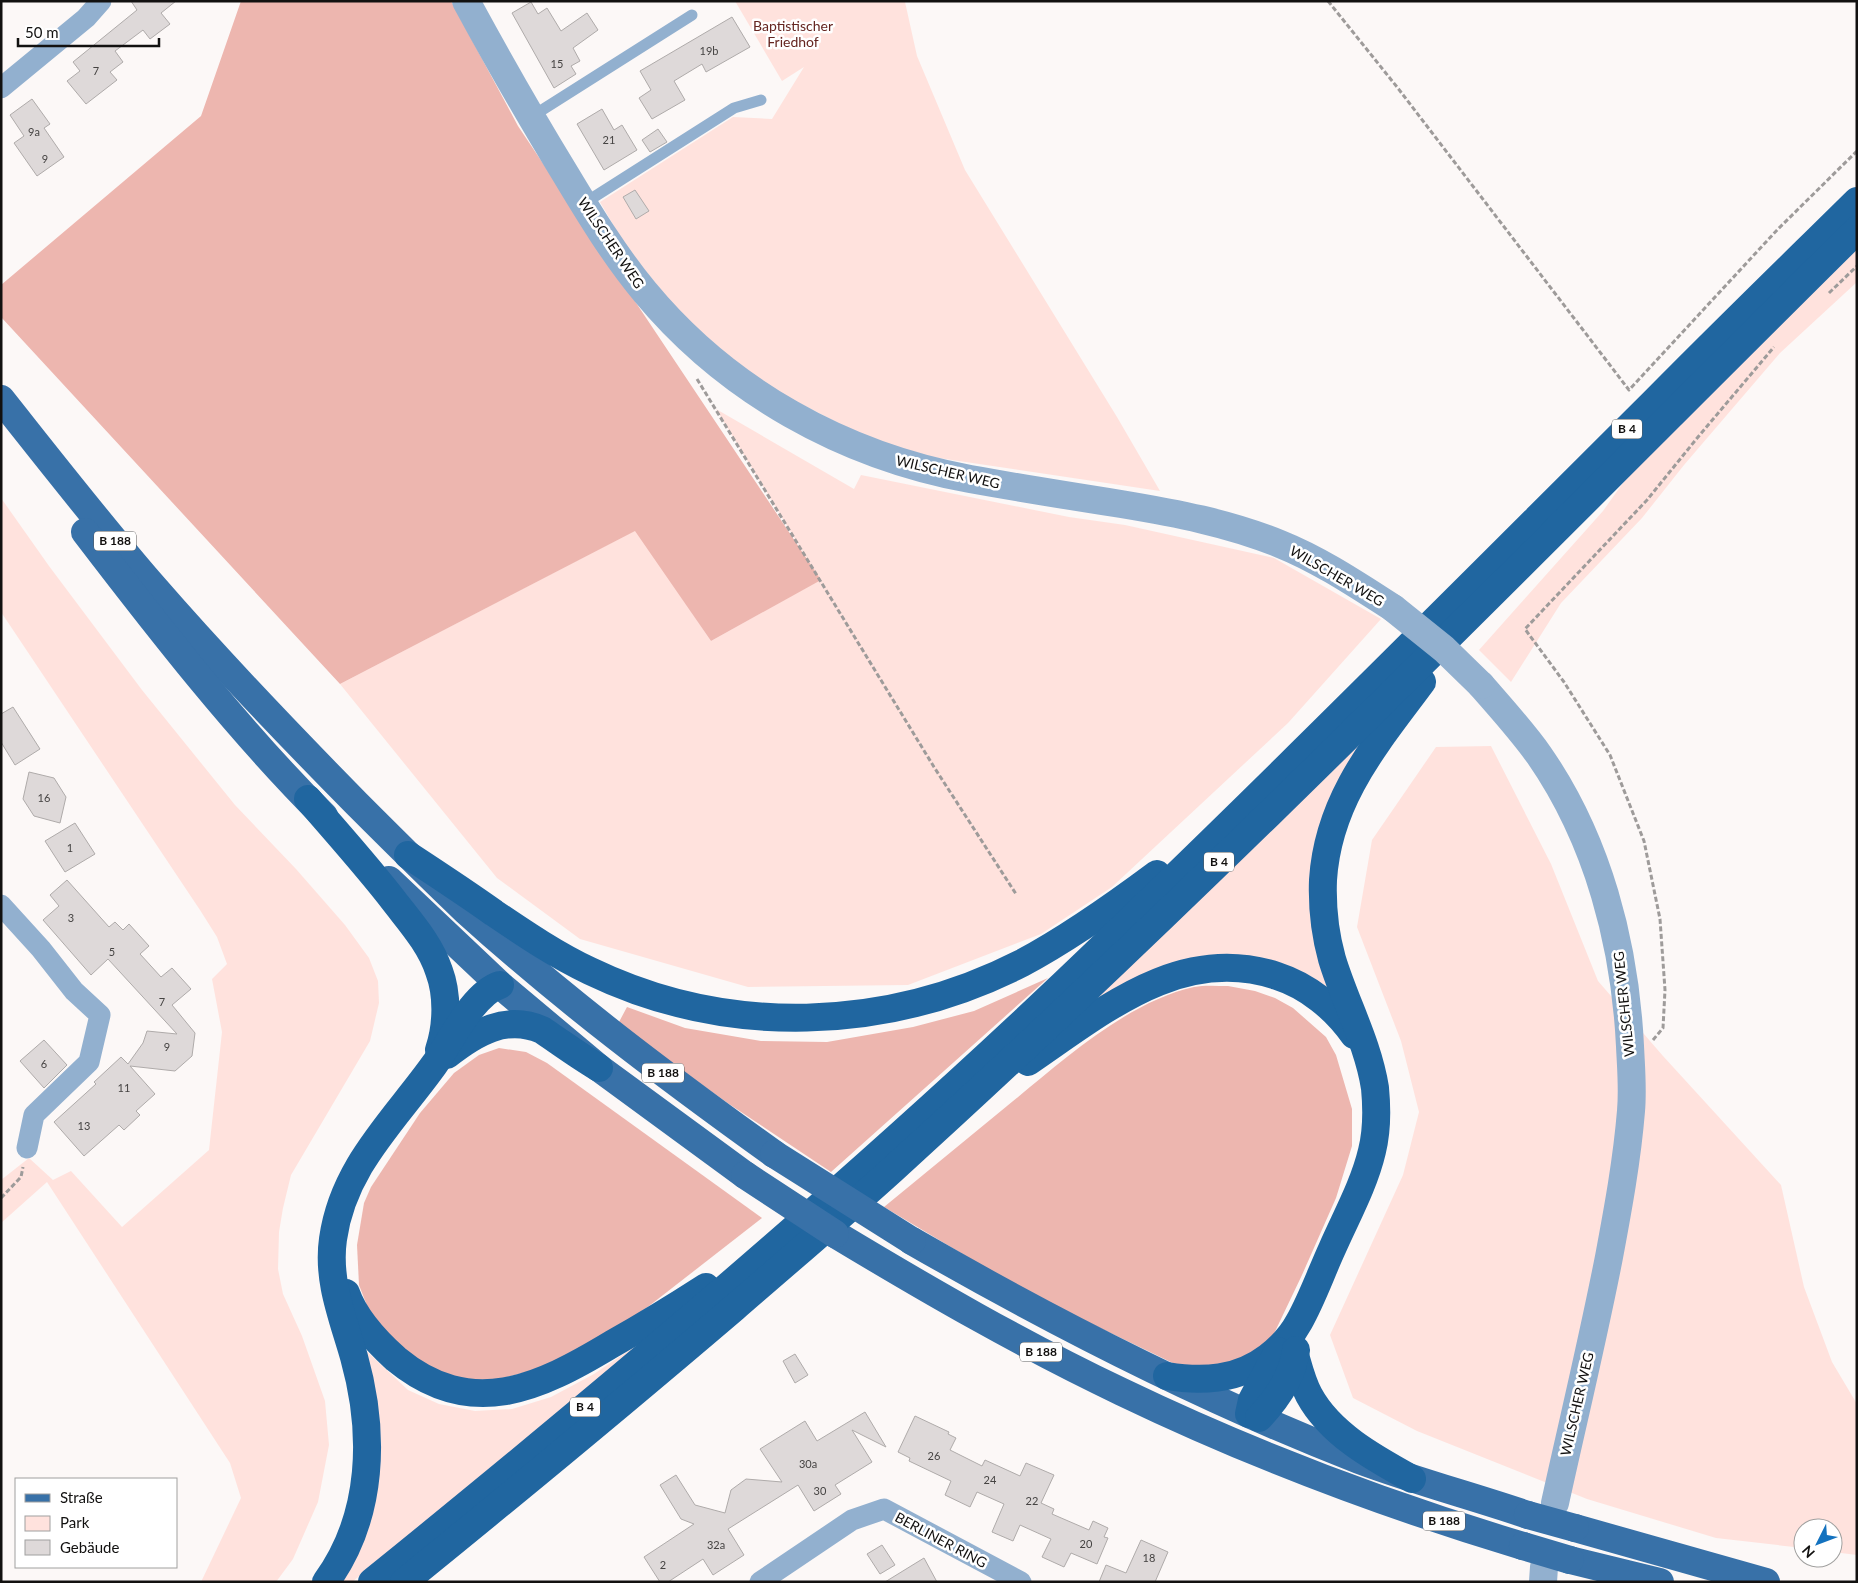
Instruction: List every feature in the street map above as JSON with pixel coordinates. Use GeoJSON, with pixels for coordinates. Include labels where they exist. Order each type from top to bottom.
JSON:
{"type":"FeatureCollection","features":[{"type":"Feature","properties":{"kind":"highway","name":"B 4"},"geometry":{"type":"LineString","coordinates":[[372,1582],[570,1420],[795,1229],[1036,1010],[1243,811],[1857,201]]}},
{"type":"Feature","properties":{"kind":"highway","name":"B 4"},"geometry":{"type":"LineString","coordinates":[[404,1582],[584,1434],[821,1234],[957,1111],[1257,826],[1857,230]]}},
{"type":"Feature","properties":{"kind":"highway"},"geometry":{"type":"LineString","coordinates":[[1252,1418],[1252,1400],[1288,1350],[1363,1178],[1372,1151],[1376,1128],[1375,1088],[1370,1065],[1332,959],[1326,932],[1323,908],[1323,880],[1326,852],[1333,826],[1343,798],[1355,774],[1476,609]]}},
{"type":"Feature","properties":{"kind":"highway"},"geometry":{"type":"LineString","coordinates":[[308,799],[367,866],[414,926],[431,952],[440,973],[446,1006],[443,1035],[434,1065]]}},
{"type":"Feature","properties":{"kind":"highway"},"geometry":{"type":"LineString","coordinates":[[408,855],[534,940],[590,971],[649,995],[711,1011],[775,1018],[839,1017],[911,1004],[964,989],[1022,962],[1089,922],[1243,811]]}},
{"type":"Feature","properties":{"kind":"highway"},"geometry":{"type":"LineString","coordinates":[[957,1111],[1131,994],[1180,973],[1213,967],[1261,970],[1288,979],[1310,991],[1329,1006],[1346,1024],[1361,1046],[1370,1065]]}},
{"type":"Feature","properties":{"kind":"highway"},"geometry":{"type":"LineString","coordinates":[[326,1582],[342,1555],[360,1510],[368,1462],[367,1420],[364,1400],[354,1357],[337,1303],[331,1260],[337,1219],[343,1198],[352,1177],[369,1150],[434,1065],[477,1002],[485,994],[500,985]]}},
{"type":"Feature","properties":{"kind":"highway"},"geometry":{"type":"LineString","coordinates":[[434,1065],[466,1040],[499,1025],[517,1024],[541,1030],[599,1068]]}},
{"type":"Feature","properties":{"kind":"highway"},"geometry":{"type":"LineString","coordinates":[[337,1219],[337,1252],[340,1276],[360,1320],[375,1339],[413,1373],[433,1383],[454,1390],[479,1394],[517,1389],[542,1382],[586,1360],[665,1313],[795,1229]]}},
{"type":"Feature","properties":{"kind":"highway"},"geometry":{"type":"LineString","coordinates":[[1167,1376],[1202,1380],[1220,1378],[1237,1374],[1268,1357],[1288,1350]]}},
{"type":"Feature","properties":{"kind":"highway"},"geometry":{"type":"LineString","coordinates":[[1288,1350],[1310,1396],[1324,1415],[1361,1449],[1412,1479]]}},
{"type":"Feature","properties":{"kind":"main road","name":"B 188"},"geometry":{"type":"LineString","coordinates":[[1,399],[152,585],[285,731],[408,855],[467,911],[555,988],[627,1046],[774,1154],[912,1241],[984,1282],[1252,1418],[1412,1479],[1528,1515],[1766,1582]]}},
{"type":"Feature","properties":{"kind":"main road","name":"B 188"},"geometry":{"type":"LineString","coordinates":[[1,415],[72,515],[151,618],[240,724],[308,799],[433,923],[500,985],[599,1068],[745,1175],[884,1264],[1040,1352],[1203,1430],[1373,1497],[1570,1560],[1660,1582]]}},
{"type":"Feature","properties":{"kind":"main road"},"geometry":{"type":"LineString","coordinates":[[500,985],[521,980],[539,981],[555,988]]}},
{"type":"Feature","properties":{"kind":"main road","name":"B 188"},"geometry":{"type":"LineString","coordinates":[[1203,1430],[1227,1430],[1252,1418]]}},
{"type":"Feature","properties":{"kind":"main road"},"geometry":{"type":"LineString","coordinates":[[1252,1418],[1253,1436],[1269,1457]]}},
{"type":"Feature","properties":{"kind":"street"},"geometry":{"type":"LineString","coordinates":[[1,88],[86,18],[101,1]]}},
{"type":"Feature","properties":{"kind":"street","name":"WILSCHER WEG"},"geometry":{"type":"LineString","coordinates":[[466,1],[531,117],[583,204],[619,259],[674,324],[709,357],[762,396],[819,430],[880,455],[927,470],[967,479],[1177,514],[1248,532],[1315,560],[1393,608],[1444,649],[1481,685],[1540,756],[1567,803],[1584,838],[1614,925],[1629,1017],[1632,1076],[1631,1109],[1625,1165],[1602,1294],[1555,1503]]}},
{"type":"Feature","properties":{"kind":"street"},"geometry":{"type":"LineString","coordinates":[[1,905],[41,949],[74,991],[100,1016],[89,1062],[34,1115],[27,1148]]}},
{"type":"Feature","properties":{"kind":"street","name":"BERLINER RING"},"geometry":{"type":"LineString","coordinates":[[760,1582],[852,1520],[884,1509],[1021,1582]]}},
{"type":"Feature","properties":{"kind":"lane"},"geometry":{"type":"LineString","coordinates":[[531,117],[692,15]]}},
{"type":"Feature","properties":{"kind":"lane"},"geometry":{"type":"LineString","coordinates":[[583,204],[734,108],[761,100]]}},
{"type":"Feature","properties":{"kind":"path"},"geometry":{"type":"LineString","coordinates":[[1328,1],[1398,87],[1629,390],[1778,229],[1857,151]]}},
{"type":"Feature","properties":{"kind":"path"},"geometry":{"type":"LineString","coordinates":[[1823,299],[1857,266]]}},
{"type":"Feature","properties":{"kind":"path"},"geometry":{"type":"LineString","coordinates":[[1650,1044],[1663,1028],[1665,990],[1660,920],[1644,841],[1610,755],[1564,682],[1525,629],[1647,500],[1698,436],[1777,344]]}},
{"type":"Feature","properties":{"kind":"path"},"geometry":{"type":"LineString","coordinates":[[693,373],[934,766],[1016,894]]}},
{"type":"Feature","properties":{"kind":"path"},"geometry":{"type":"LineString","coordinates":[[1,1198],[20,1177],[27,1148]]}},
{"type":"Feature","properties":{"kind":"green space","name":"Baptistischer Friedhof"},"geometry":{"type":"Polygon","coordinates":[[[735,1],[906,1],[917,56],[965,170],[1117,417],[1160,491],[925,456],[868,438],[758,382],[680,313],[626,247],[600,202],[733,117],[772,119],[804,67],[782,81],[735,1]]]}},
{"type":"Feature","properties":{"kind":"green space"},"geometry":{"type":"Polygon","coordinates":[[[1857,249],[1857,282],[1780,353],[1684,465],[1642,518],[1561,603],[1511,682],[1479,650],[1603,511],[1635,466],[1857,249]]]}},
{"type":"Feature","properties":{"kind":"green space"},"geometry":{"type":"Polygon","coordinates":[[[716,409],[854,489],[861,475],[1069,517],[1125,525],[1274,558],[1381,619],[1288,723],[1112,887],[1041,934],[908,985],[748,987],[580,939],[497,878],[340,684],[636,530],[711,641],[820,580],[716,409]]]}},
{"type":"Feature","properties":{"kind":"green space"},"geometry":{"type":"Polygon","coordinates":[[[1,498],[49,566],[142,690],[235,805],[296,869],[345,925],[369,958],[378,981],[379,1003],[370,1041],[291,1175],[283,1208],[279,1232],[278,1269],[283,1294],[302,1336],[325,1401],[329,1445],[318,1502],[293,1559],[276,1582],[201,1582],[241,1498],[230,1463],[47,1182],[1,1223],[1,1180],[29,1158],[53,1180],[71,1171],[122,1227],[209,1150],[222,1032],[212,979],[227,964],[217,937],[200,910],[1,612],[1,498]]]}},
{"type":"Feature","properties":{"kind":"green space"},"geometry":{"type":"Polygon","coordinates":[[[1389,710],[1332,799],[1338,993],[1251,958],[1054,1037],[1389,710]]]}},
{"type":"Feature","properties":{"kind":"green space"},"geometry":{"type":"Polygon","coordinates":[[[1491,746],[1551,864],[1598,981],[1663,1056],[1781,1185],[1804,1287],[1832,1362],[1857,1404],[1857,1555],[1843,1553],[1843,1518],[1793,1518],[1793,1547],[1716,1538],[1587,1499],[1417,1431],[1353,1398],[1330,1335],[1403,1175],[1419,1112],[1401,1041],[1357,927],[1372,840],[1436,747],[1491,746]]]}},
{"type":"Feature","properties":{"kind":"green space"},"geometry":{"type":"Polygon","coordinates":[[[359,1344],[408,1390],[439,1404],[475,1411],[512,1409],[551,1397],[594,1374],[634,1347],[643,1344],[352,1582],[337,1582],[352,1557],[359,1344]]]}},
{"type":"Feature","properties":{"kind":"shaded area"},"geometry":{"type":"Polygon","coordinates":[[[241,1],[451,1],[518,126],[821,580],[711,641],[635,531],[340,684],[1,317],[1,285],[201,116],[241,1]]]}},
{"type":"Feature","properties":{"kind":"shaded area"},"geometry":{"type":"Polygon","coordinates":[[[1048,978],[831,1172],[729,1104],[670,1062],[619,1022],[627,1007],[685,1028],[761,1041],[827,1042],[913,1027],[974,1011],[1048,978]]]}},
{"type":"Feature","properties":{"kind":"shaded area"},"geometry":{"type":"Polygon","coordinates":[[[1228,986],[1255,991],[1275,998],[1293,1008],[1326,1037],[1336,1055],[1352,1109],[1352,1146],[1336,1198],[1271,1340],[1223,1371],[1179,1366],[1092,1324],[1006,1280],[884,1207],[1072,1053],[1119,1020],[1169,995],[1194,987],[1228,986]]]}},
{"type":"Feature","properties":{"kind":"shaded area"},"geometry":{"type":"Polygon","coordinates":[[[499,1048],[526,1052],[547,1063],[762,1218],[649,1306],[603,1338],[557,1364],[476,1385],[421,1367],[373,1321],[359,1285],[357,1245],[364,1203],[371,1187],[420,1113],[454,1073],[479,1055],[499,1048]]]}},
{"type":"Feature","properties":{"kind":"building"},"geometry":{"type":"Polygon","coordinates":[[[131,1],[176,1],[161,13],[170,24],[150,39],[143,30],[115,51],[123,62],[110,72],[117,80],[86,104],[67,81],[80,71],[73,62],[137,10],[131,1]]]}},
{"type":"Feature","properties":{"kind":"building"},"geometry":{"type":"Polygon","coordinates":[[[531,2],[538,14],[547,8],[561,31],[587,13],[598,30],[573,48],[580,61],[571,66],[576,74],[554,88],[512,13],[531,2]]]}},
{"type":"Feature","properties":{"kind":"building"},"geometry":{"type":"Polygon","coordinates":[[[732,17],[750,47],[706,72],[702,64],[674,81],[685,100],[652,119],[639,98],[651,90],[640,71],[732,17]]]}},
{"type":"Feature","properties":{"kind":"building"},"geometry":{"type":"Polygon","coordinates":[[[32,99],[50,124],[44,128],[64,157],[37,176],[14,143],[24,136],[10,115],[32,99]]]}},
{"type":"Feature","properties":{"kind":"building"},"geometry":{"type":"Polygon","coordinates":[[[602,109],[614,130],[622,125],[637,150],[604,170],[577,124],[602,109]]]}},
{"type":"Feature","properties":{"kind":"building"},"geometry":{"type":"Polygon","coordinates":[[[658,129],[667,142],[650,152],[642,140],[658,129]]]}},
{"type":"Feature","properties":{"kind":"building"},"geometry":{"type":"Polygon","coordinates":[[[635,190],[649,211],[636,219],[623,197],[635,190]]]}},
{"type":"Feature","properties":{"kind":"building"},"geometry":{"type":"Polygon","coordinates":[[[13,707],[40,749],[15,765],[1,742],[1,714],[13,707]]]}},
{"type":"Feature","properties":{"kind":"building"},"geometry":{"type":"Polygon","coordinates":[[[29,772],[54,778],[66,797],[60,823],[34,816],[23,799],[29,772]]]}},
{"type":"Feature","properties":{"kind":"building"},"geometry":{"type":"Polygon","coordinates":[[[75,823],[95,854],[65,872],[45,841],[75,823]]]}},
{"type":"Feature","properties":{"kind":"building"},"geometry":{"type":"Polygon","coordinates":[[[67,880],[109,927],[115,922],[123,930],[129,924],[149,946],[140,954],[161,977],[172,968],[191,989],[172,1005],[195,1033],[192,1056],[175,1071],[130,1066],[155,1094],[136,1111],[140,1115],[124,1130],[119,1125],[84,1156],[54,1122],[96,1084],[94,1082],[121,1057],[128,1064],[143,1043],[147,1031],[177,1034],[108,959],[91,975],[43,920],[59,906],[50,895],[67,880]]]}},
{"type":"Feature","properties":{"kind":"building"},"geometry":{"type":"Polygon","coordinates":[[[44,1040],[67,1065],[44,1088],[20,1061],[44,1040]]]}},
{"type":"Feature","properties":{"kind":"building"},"geometry":{"type":"Polygon","coordinates":[[[795,1354],[808,1375],[795,1383],[783,1361],[795,1354]]]}},
{"type":"Feature","properties":{"kind":"building"},"geometry":{"type":"Polygon","coordinates":[[[865,1412],[886,1447],[852,1430],[872,1462],[835,1485],[841,1494],[814,1511],[798,1485],[728,1529],[744,1555],[713,1575],[703,1559],[668,1582],[660,1582],[644,1557],[694,1524],[681,1519],[660,1485],[676,1475],[695,1505],[725,1513],[731,1490],[746,1479],[782,1482],[760,1449],[805,1421],[817,1441],[865,1412]]]}},
{"type":"Feature","properties":{"kind":"building"},"geometry":{"type":"Polygon","coordinates":[[[915,1416],[949,1432],[948,1434],[956,1438],[950,1450],[982,1466],[985,1460],[1020,1476],[1026,1463],[1054,1475],[1041,1503],[1054,1509],[1052,1514],[1089,1530],[1093,1521],[1108,1528],[1104,1537],[1108,1538],[1097,1564],[1071,1553],[1064,1567],[1042,1557],[1051,1539],[1020,1525],[1013,1541],[992,1532],[1004,1504],[977,1492],[970,1507],[945,1495],[951,1481],[909,1461],[910,1458],[898,1452],[915,1416]]]}},
{"type":"Feature","properties":{"kind":"building"},"geometry":{"type":"Polygon","coordinates":[[[1141,1540],[1168,1552],[1155,1582],[1099,1582],[1106,1565],[1126,1573],[1141,1540]]]}},
{"type":"Feature","properties":{"kind":"building"},"geometry":{"type":"Polygon","coordinates":[[[882,1545],[895,1565],[880,1574],[867,1554],[882,1545]]]}},
{"type":"Feature","properties":{"kind":"building"},"geometry":{"type":"Polygon","coordinates":[[[924,1558],[937,1582],[885,1582],[924,1558]]]}}]}
